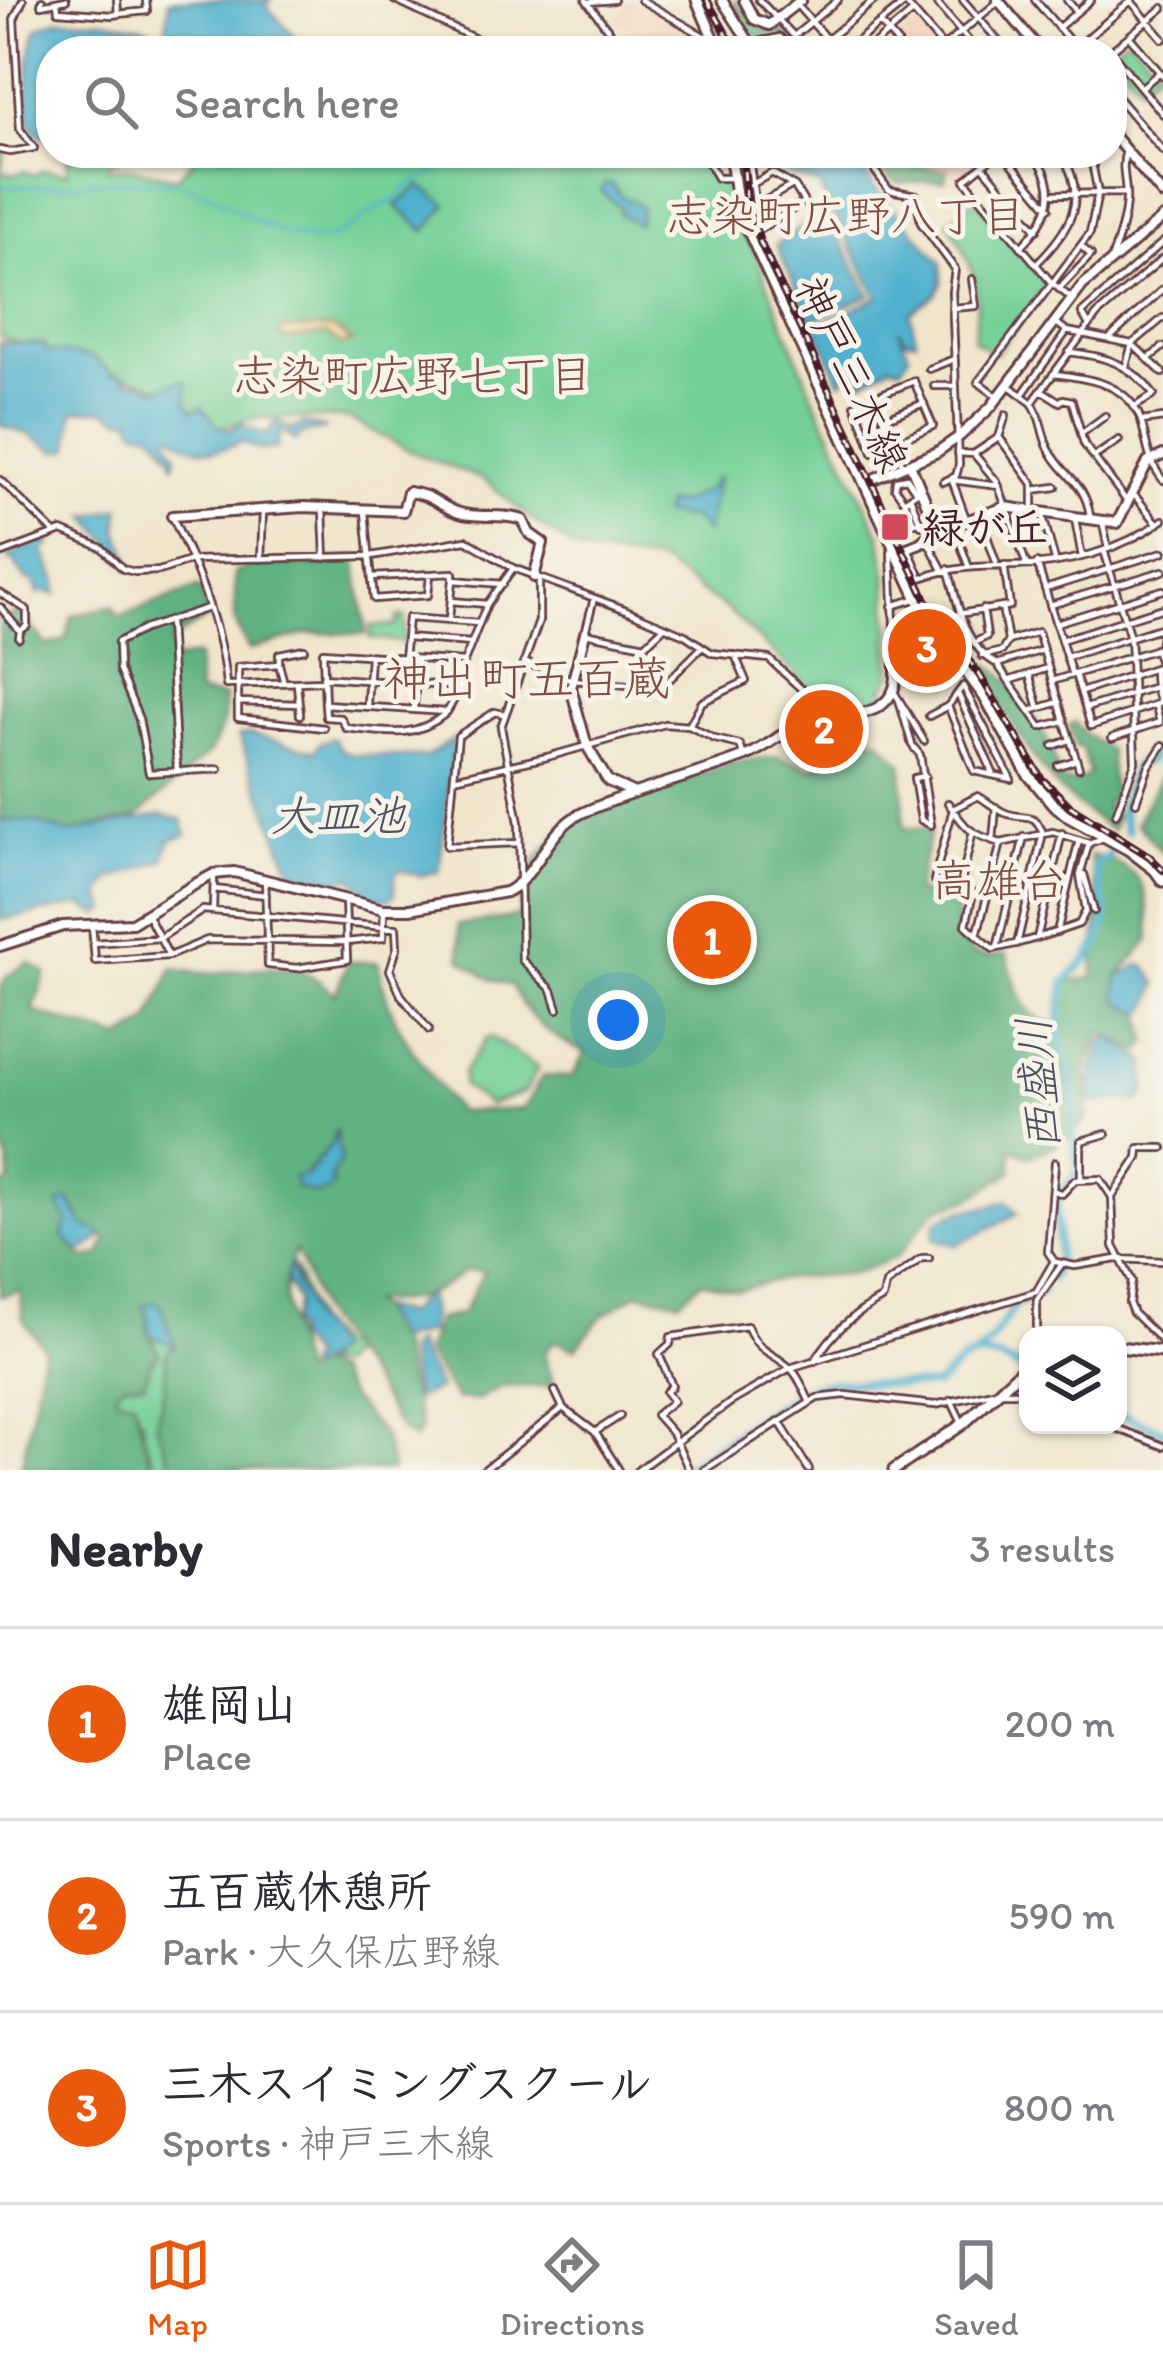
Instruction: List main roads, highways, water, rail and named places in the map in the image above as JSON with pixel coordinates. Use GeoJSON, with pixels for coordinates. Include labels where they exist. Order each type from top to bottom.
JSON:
{"type":"FeatureCollection","features":[{"type":"Feature","properties":{"kind":"main road"},"geometry":{"type":"LineString","coordinates":[[697,0],[714,36]]}},
{"type":"Feature","properties":{"kind":"main road","name":"神戸三木線"},"geometry":{"type":"LineString","coordinates":[[731,168],[866,482],[903,550],[916,598],[928,621],[1052,803],[1142,860],[1163,881]]}},
{"type":"Feature","properties":{"kind":"main road"},"geometry":{"type":"LineString","coordinates":[[1127,1348],[1163,1352]]}},
{"type":"Feature","properties":{"kind":"main road"},"geometry":{"type":"LineString","coordinates":[[894,1470],[963,1424],[1019,1371]]}},
{"type":"Feature","properties":{"kind":"water"},"geometry":{"type":"Polygon","coordinates":[[[169,0],[273,0],[267,2],[269,9],[294,36],[165,36],[169,0]]]}},
{"type":"Feature","properties":{"kind":"water"},"geometry":{"type":"Polygon","coordinates":[[[59,19],[105,20],[147,28],[151,36],[36,36],[36,132],[30,122],[28,73],[32,45],[39,27],[59,19]]]}},
{"type":"Feature","properties":{"kind":"water"},"geometry":{"type":"Polygon","coordinates":[[[782,168],[861,168],[941,262],[942,282],[936,294],[910,313],[916,340],[906,340],[898,329],[909,354],[902,367],[890,365],[862,382],[846,373],[839,380],[816,326],[878,297],[818,184],[782,168]]]}},
{"type":"Feature","properties":{"kind":"water"},"geometry":{"type":"Polygon","coordinates":[[[604,184],[612,184],[620,195],[641,207],[639,224],[620,215],[620,207],[601,191],[604,184]]]}},
{"type":"Feature","properties":{"kind":"water"},"geometry":{"type":"Polygon","coordinates":[[[420,185],[447,205],[425,231],[396,206],[420,185]]]}},
{"type":"Feature","properties":{"kind":"water"},"geometry":{"type":"Polygon","coordinates":[[[825,212],[870,295],[811,320],[776,245],[825,212]]]}},
{"type":"Feature","properties":{"kind":"water"},"geometry":{"type":"Polygon","coordinates":[[[0,343],[44,344],[46,351],[93,357],[114,375],[158,390],[182,381],[187,384],[187,403],[193,410],[202,407],[218,426],[229,430],[241,424],[266,435],[277,421],[292,430],[303,423],[326,429],[301,434],[296,441],[280,430],[277,448],[259,450],[242,442],[205,450],[172,434],[167,437],[177,454],[174,466],[154,433],[135,429],[131,418],[121,419],[105,410],[78,410],[73,414],[70,449],[56,451],[0,425],[0,343]]]}},
{"type":"Feature","properties":{"kind":"water"},"geometry":{"type":"Polygon","coordinates":[[[718,476],[706,532],[694,519],[662,514],[666,503],[678,504],[707,491],[718,476]]]}},
{"type":"Feature","properties":{"kind":"water"},"geometry":{"type":"Polygon","coordinates":[[[120,508],[118,530],[130,559],[122,561],[87,516],[120,508]]]}},
{"type":"Feature","properties":{"kind":"water"},"geometry":{"type":"Polygon","coordinates":[[[46,539],[51,542],[44,551],[57,595],[38,594],[34,581],[25,579],[13,560],[6,558],[46,539]]]}},
{"type":"Feature","properties":{"kind":"water","name":"大皿池"},"geometry":{"type":"Polygon","coordinates":[[[249,734],[315,751],[320,743],[334,738],[352,755],[426,757],[454,739],[439,871],[419,876],[400,870],[395,874],[394,896],[388,900],[372,896],[350,876],[337,881],[291,871],[239,736],[249,734]]]}},
{"type":"Feature","properties":{"kind":"water"},"geometry":{"type":"Polygon","coordinates":[[[160,815],[182,819],[187,835],[170,840],[164,860],[110,880],[101,895],[107,910],[99,915],[81,905],[0,920],[0,820],[31,821],[68,833],[160,815]]]}},
{"type":"Feature","properties":{"kind":"water"},"geometry":{"type":"Polygon","coordinates":[[[1139,965],[1147,967],[1157,984],[1143,1014],[1117,1000],[1118,977],[1139,965]]]}},
{"type":"Feature","properties":{"kind":"water"},"geometry":{"type":"Polygon","coordinates":[[[1102,1039],[1114,1040],[1145,1061],[1146,1093],[1140,1100],[1089,1102],[1102,1039]]]}},
{"type":"Feature","properties":{"kind":"water"},"geometry":{"type":"Polygon","coordinates":[[[335,1131],[341,1160],[328,1191],[298,1189],[293,1177],[306,1176],[331,1145],[335,1131]]]}},
{"type":"Feature","properties":{"kind":"water"},"geometry":{"type":"Polygon","coordinates":[[[69,1200],[82,1224],[104,1236],[80,1253],[63,1236],[67,1220],[58,1204],[69,1200]]]}},
{"type":"Feature","properties":{"kind":"water"},"geometry":{"type":"Polygon","coordinates":[[[1007,1201],[1018,1213],[957,1245],[934,1239],[935,1223],[945,1217],[1007,1201]]]}},
{"type":"Feature","properties":{"kind":"water"},"geometry":{"type":"Polygon","coordinates":[[[292,1263],[311,1322],[335,1351],[308,1371],[306,1365],[312,1358],[293,1336],[296,1331],[291,1324],[297,1301],[286,1280],[292,1263]]]}},
{"type":"Feature","properties":{"kind":"water"},"geometry":{"type":"Polygon","coordinates":[[[426,1293],[432,1316],[429,1332],[396,1341],[378,1308],[406,1314],[426,1293]]]}},
{"type":"Feature","properties":{"kind":"water"},"geometry":{"type":"Polygon","coordinates":[[[155,1301],[175,1347],[148,1333],[143,1306],[155,1301]]]}},
{"type":"Feature","properties":{"kind":"water"},"geometry":{"type":"Polygon","coordinates":[[[415,1343],[439,1388],[416,1399],[407,1351],[415,1343]]]}},
{"type":"Feature","properties":{"kind":"waterway"},"geometry":{"type":"LineString","coordinates":[[0,187],[133,181],[177,184],[214,197],[286,234],[324,239],[344,232],[377,208],[396,201],[408,185],[445,168]]}},
{"type":"Feature","properties":{"kind":"waterway","name":"西盛川"},"geometry":{"type":"LineString","coordinates":[[1127,831],[1121,810],[1135,766],[1149,761],[1163,743]]}},
{"type":"Feature","properties":{"kind":"waterway","name":"西盛川"},"geometry":{"type":"LineString","coordinates":[[1051,1278],[1058,1248],[1059,1199],[1079,1171],[1071,1077],[1058,1031],[1065,982],[1100,940],[1106,916],[1095,867],[1110,854]]}},
{"type":"Feature","properties":{"kind":"waterway","name":"西盛川"},"geometry":{"type":"LineString","coordinates":[[972,1358],[989,1344],[1015,1306],[1043,1291]]}},
{"type":"Feature","properties":{"kind":"waterway"},"geometry":{"type":"LineString","coordinates":[[681,1470],[810,1387],[831,1382],[934,1386],[959,1364],[980,1356],[1019,1369]]}},
{"type":"Feature","properties":{"kind":"waterway"},"geometry":{"type":"LineString","coordinates":[[1127,1417],[1163,1431]]}},
{"type":"Feature","properties":{"kind":"railway"},"geometry":{"type":"LineString","coordinates":[[707,0],[727,36]]}},
{"type":"Feature","properties":{"kind":"railway"},"geometry":{"type":"LineString","coordinates":[[744,168],[746,198],[760,242],[930,608],[979,674],[1042,779],[1070,806],[1163,870]]}},
{"type":"Feature","properties":{"kind":"place","name":"緑が丘"},"geometry":{"type":"Point","coordinates":[895,527]}},
{"type":"Feature","properties":{"kind":"place","name":"三木スイミングスクール"},"geometry":{"type":"Point","coordinates":[927,648]}},
{"type":"Feature","properties":{"kind":"place","name":"五百蔵休憩所"},"geometry":{"type":"Point","coordinates":[824,729]}},
{"type":"Feature","properties":{"kind":"place","name":"雄岡山"},"geometry":{"type":"Point","coordinates":[712,940]}},
{"type":"Feature","properties":{"kind":"district","name":"志染町広野八丁目"},"geometry":{"type":"Point","coordinates":[846,215]}},
{"type":"Feature","properties":{"kind":"district","name":"志染町広野七丁目"},"geometry":{"type":"Point","coordinates":[413,375]}},
{"type":"Feature","properties":{"kind":"district","name":"神出町五百蔵"},"geometry":{"type":"Point","coordinates":[527,678]}},
{"type":"Feature","properties":{"kind":"district","name":"高雄台"},"geometry":{"type":"Point","coordinates":[999,880]}}]}
